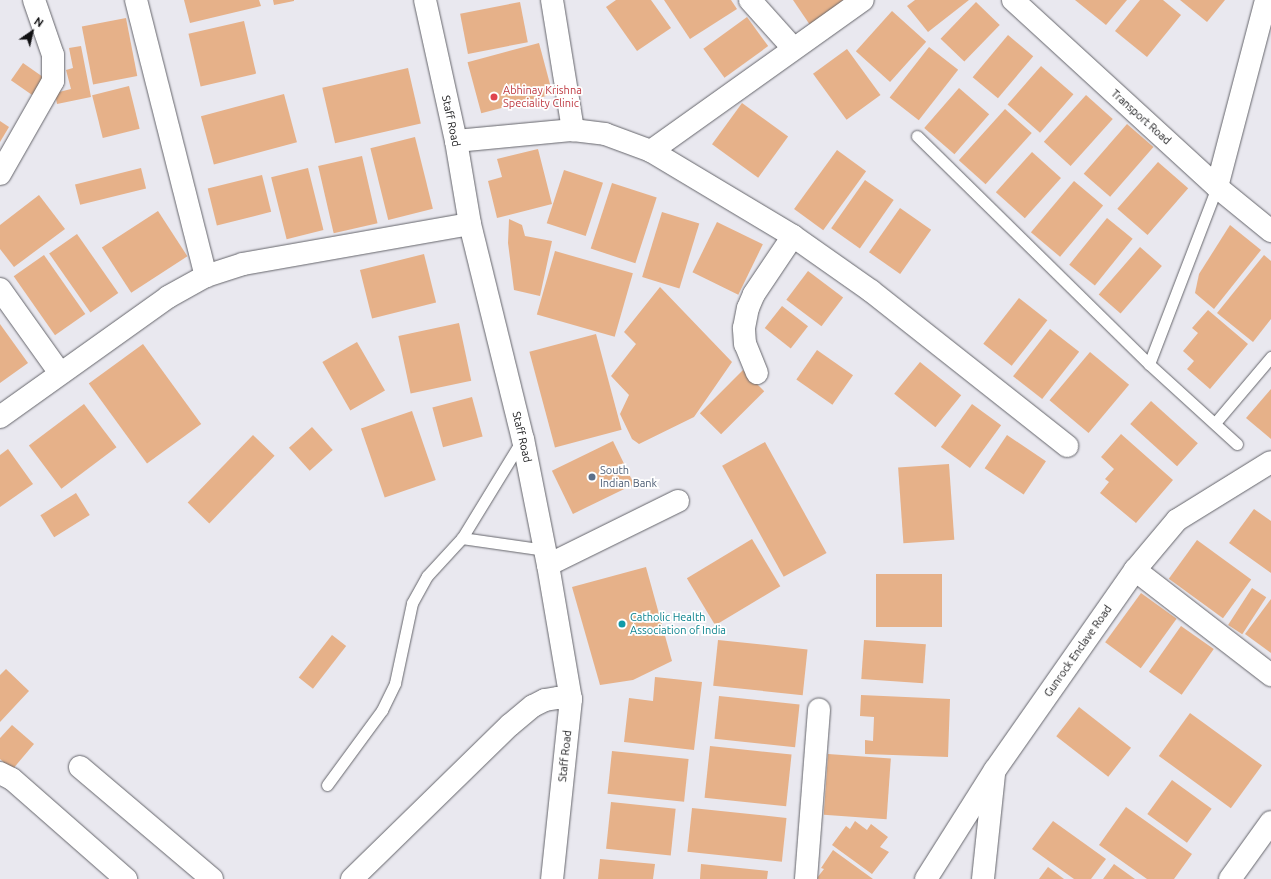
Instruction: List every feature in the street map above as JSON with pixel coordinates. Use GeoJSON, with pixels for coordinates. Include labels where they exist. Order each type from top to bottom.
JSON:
{"type":"FeatureCollection","features":[{"type":"Feature","properties":{"kind":"street"},"geometry":{"type":"LineString","coordinates":[[0,174],[54,81],[53,54],[34,0]]}},
{"type":"Feature","properties":{"kind":"street"},"geometry":{"type":"LineString","coordinates":[[136,0],[206,276]]}},
{"type":"Feature","properties":{"kind":"street","name":"Staff Road"},"geometry":{"type":"LineString","coordinates":[[425,0],[456,141],[470,224],[523,439],[571,699],[552,879]]}},
{"type":"Feature","properties":{"kind":"street"},"geometry":{"type":"LineString","coordinates":[[552,0],[573,130]]}},
{"type":"Feature","properties":{"kind":"street"},"geometry":{"type":"LineString","coordinates":[[750,0],[793,48]]}},
{"type":"Feature","properties":{"kind":"street"},"geometry":{"type":"LineString","coordinates":[[651,151],[793,48],[863,0]]}},
{"type":"Feature","properties":{"kind":"street","name":"Transport Road"},"geometry":{"type":"LineString","coordinates":[[1013,0],[1217,186],[1271,231]]}},
{"type":"Feature","properties":{"kind":"street"},"geometry":{"type":"LineString","coordinates":[[1217,186],[1266,0]]}},
{"type":"Feature","properties":{"kind":"street"},"geometry":{"type":"LineString","coordinates":[[456,141],[573,130],[605,134],[651,151],[793,236],[871,291],[1067,446]]}},
{"type":"Feature","properties":{"kind":"street"},"geometry":{"type":"LineString","coordinates":[[0,417],[60,372],[168,296],[206,276],[243,264],[470,224]]}},
{"type":"Feature","properties":{"kind":"street"},"geometry":{"type":"LineString","coordinates":[[757,373],[745,344],[744,328],[748,308],[754,294],[793,236]]}},
{"type":"Feature","properties":{"kind":"street"},"geometry":{"type":"LineString","coordinates":[[0,289],[60,372]]}},
{"type":"Feature","properties":{"kind":"street","name":"Gunrock Enclave Road"},"geometry":{"type":"LineString","coordinates":[[926,879],[995,770],[1135,570],[1177,520],[1271,462]]}},
{"type":"Feature","properties":{"kind":"street"},"geometry":{"type":"LineString","coordinates":[[546,558],[678,501]]}},
{"type":"Feature","properties":{"kind":"street"},"geometry":{"type":"LineString","coordinates":[[1135,570],[1271,675]]}},
{"type":"Feature","properties":{"kind":"street"},"geometry":{"type":"LineString","coordinates":[[352,879],[510,725],[533,706],[545,700],[558,698],[571,699]]}},
{"type":"Feature","properties":{"kind":"street"},"geometry":{"type":"LineString","coordinates":[[806,879],[819,709]]}},
{"type":"Feature","properties":{"kind":"street"},"geometry":{"type":"LineString","coordinates":[[80,767],[212,879]]}},
{"type":"Feature","properties":{"kind":"street"},"geometry":{"type":"LineString","coordinates":[[983,879],[995,770]]}},
{"type":"Feature","properties":{"kind":"street"},"geometry":{"type":"LineString","coordinates":[[0,773],[12,779],[126,879]]}},
{"type":"Feature","properties":{"kind":"street"},"geometry":{"type":"LineString","coordinates":[[1230,879],[1271,822]]}},
{"type":"Feature","properties":{"kind":"lane"},"geometry":{"type":"LineString","coordinates":[[917,136],[1149,364],[1216,423],[1237,444]]}},
{"type":"Feature","properties":{"kind":"lane"},"geometry":{"type":"LineString","coordinates":[[1149,364],[1217,186]]}},
{"type":"Feature","properties":{"kind":"lane"},"geometry":{"type":"LineString","coordinates":[[1216,423],[1271,357]]}},
{"type":"Feature","properties":{"kind":"lane"},"geometry":{"type":"LineString","coordinates":[[327,785],[382,710],[392,690],[401,657],[412,603],[427,576],[462,538],[523,439]]}},
{"type":"Feature","properties":{"kind":"lane"},"geometry":{"type":"LineString","coordinates":[[462,538],[546,558]]}},
{"type":"Feature","properties":{"kind":"building"},"geometry":{"type":"Polygon","coordinates":[[[184,0],[259,0],[261,6],[190,23],[184,0]]]}},
{"type":"Feature","properties":{"kind":"building"},"geometry":{"type":"Polygon","coordinates":[[[273,0],[294,0],[294,1],[274,5],[273,0]]]}},
{"type":"Feature","properties":{"kind":"building"},"geometry":{"type":"Polygon","coordinates":[[[616,0],[651,0],[671,28],[637,51],[606,7],[616,0]]]}},
{"type":"Feature","properties":{"kind":"building"},"geometry":{"type":"Polygon","coordinates":[[[664,0],[731,0],[737,9],[690,39],[664,0]]]}},
{"type":"Feature","properties":{"kind":"building"},"geometry":{"type":"Polygon","coordinates":[[[793,0],[846,0],[810,25],[793,0]]]}},
{"type":"Feature","properties":{"kind":"building"},"geometry":{"type":"Polygon","coordinates":[[[915,0],[969,0],[928,32],[907,6],[915,0]]]}},
{"type":"Feature","properties":{"kind":"building"},"geometry":{"type":"Polygon","coordinates":[[[1075,0],[1127,0],[1106,25],[1075,0]]]}},
{"type":"Feature","properties":{"kind":"building"},"geometry":{"type":"Polygon","coordinates":[[[1140,0],[1163,0],[1181,15],[1147,57],[1115,31],[1140,0]]]}},
{"type":"Feature","properties":{"kind":"building"},"geometry":{"type":"Polygon","coordinates":[[[1180,0],[1225,0],[1207,22],[1180,0]]]}},
{"type":"Feature","properties":{"kind":"building"},"geometry":{"type":"Polygon","coordinates":[[[520,2],[528,42],[468,54],[460,14],[520,2]]]}},
{"type":"Feature","properties":{"kind":"building"},"geometry":{"type":"Polygon","coordinates":[[[976,2],[1000,25],[964,62],[941,39],[976,2]]]}},
{"type":"Feature","properties":{"kind":"building"},"geometry":{"type":"Polygon","coordinates":[[[892,11],[926,42],[890,82],[856,51],[892,11]]]}},
{"type":"Feature","properties":{"kind":"building"},"geometry":{"type":"Polygon","coordinates":[[[747,17],[768,46],[724,78],[703,49],[747,17]]]}},
{"type":"Feature","properties":{"kind":"building"},"geometry":{"type":"Polygon","coordinates":[[[126,18],[137,76],[93,85],[82,27],[126,18]]]}},
{"type":"Feature","properties":{"kind":"building"},"geometry":{"type":"Polygon","coordinates":[[[244,21],[256,74],[201,86],[188,34],[244,21]]]}},
{"type":"Feature","properties":{"kind":"building"},"geometry":{"type":"Polygon","coordinates":[[[1008,35],[1033,56],[998,98],[973,77],[1008,35]]]}},
{"type":"Feature","properties":{"kind":"building"},"geometry":{"type":"Polygon","coordinates":[[[539,43],[553,94],[481,113],[468,62],[539,43]]]}},
{"type":"Feature","properties":{"kind":"building"},"geometry":{"type":"Polygon","coordinates":[[[81,46],[91,97],[57,104],[55,93],[71,89],[66,70],[73,68],[69,48],[81,46]]]}},
{"type":"Feature","properties":{"kind":"building"},"geometry":{"type":"Polygon","coordinates":[[[929,47],[958,70],[919,120],[890,97],[929,47]]]}},
{"type":"Feature","properties":{"kind":"building"},"geometry":{"type":"Polygon","coordinates":[[[847,49],[881,95],[847,120],[813,74],[847,49]]]}},
{"type":"Feature","properties":{"kind":"building"},"geometry":{"type":"Polygon","coordinates":[[[23,63],[46,79],[34,96],[11,80],[23,63]]]}},
{"type":"Feature","properties":{"kind":"building"},"geometry":{"type":"Polygon","coordinates":[[[1041,66],[1073,94],[1040,133],[1008,104],[1041,66]]]}},
{"type":"Feature","properties":{"kind":"building"},"geometry":{"type":"Polygon","coordinates":[[[408,68],[421,124],[335,143],[322,88],[408,68]]]}},
{"type":"Feature","properties":{"kind":"building"},"geometry":{"type":"Polygon","coordinates":[[[129,86],[140,129],[103,138],[92,95],[129,86]]]}},
{"type":"Feature","properties":{"kind":"building"},"geometry":{"type":"Polygon","coordinates":[[[959,88],[989,114],[954,154],[924,128],[959,88]]]}},
{"type":"Feature","properties":{"kind":"building"},"geometry":{"type":"Polygon","coordinates":[[[284,94],[297,142],[214,165],[201,116],[284,94]]]}},
{"type":"Feature","properties":{"kind":"building"},"geometry":{"type":"Polygon","coordinates":[[[1086,95],[1113,119],[1071,166],[1044,142],[1086,95]]]}},
{"type":"Feature","properties":{"kind":"building"},"geometry":{"type":"Polygon","coordinates":[[[742,103],[788,137],[758,178],[712,144],[742,103]]]}},
{"type":"Feature","properties":{"kind":"building"},"geometry":{"type":"Polygon","coordinates":[[[1005,109],[1032,133],[986,184],[959,160],[1005,109]]]}},
{"type":"Feature","properties":{"kind":"building"},"geometry":{"type":"Polygon","coordinates":[[[0,121],[9,127],[0,142],[0,121]]]}},
{"type":"Feature","properties":{"kind":"building"},"geometry":{"type":"Polygon","coordinates":[[[1127,124],[1153,147],[1110,197],[1084,174],[1127,124]]]}},
{"type":"Feature","properties":{"kind":"building"},"geometry":{"type":"Polygon","coordinates":[[[415,137],[433,209],[388,220],[370,148],[415,137]]]}},
{"type":"Feature","properties":{"kind":"building"},"geometry":{"type":"Polygon","coordinates":[[[538,149],[552,204],[497,218],[488,181],[502,177],[497,159],[538,149]]]}},
{"type":"Feature","properties":{"kind":"building"},"geometry":{"type":"Polygon","coordinates":[[[837,150],[866,171],[823,230],[794,209],[837,150]]]}},
{"type":"Feature","properties":{"kind":"building"},"geometry":{"type":"Polygon","coordinates":[[[1032,152],[1061,178],[1025,218],[996,192],[1032,152]]]}},
{"type":"Feature","properties":{"kind":"building"},"geometry":{"type":"Polygon","coordinates":[[[362,156],[378,223],[334,233],[318,166],[362,156]]]}},
{"type":"Feature","properties":{"kind":"building"},"geometry":{"type":"Polygon","coordinates":[[[1158,162],[1188,188],[1148,235],[1117,209],[1158,162]]]}},
{"type":"Feature","properties":{"kind":"building"},"geometry":{"type":"Polygon","coordinates":[[[141,168],[146,188],[80,205],[75,184],[141,168]]]}},
{"type":"Feature","properties":{"kind":"building"},"geometry":{"type":"Polygon","coordinates":[[[308,168],[323,230],[287,239],[271,177],[308,168]]]}},
{"type":"Feature","properties":{"kind":"building"},"geometry":{"type":"Polygon","coordinates":[[[564,170],[603,183],[586,236],[547,223],[564,170]]]}},
{"type":"Feature","properties":{"kind":"building"},"geometry":{"type":"Polygon","coordinates":[[[262,175],[271,212],[217,225],[208,189],[262,175]]]}},
{"type":"Feature","properties":{"kind":"building"},"geometry":{"type":"Polygon","coordinates":[[[865,180],[894,200],[860,248],[831,228],[865,180]]]}},
{"type":"Feature","properties":{"kind":"building"},"geometry":{"type":"Polygon","coordinates":[[[1074,181],[1103,205],[1060,257],[1031,232],[1074,181]]]}},
{"type":"Feature","properties":{"kind":"building"},"geometry":{"type":"Polygon","coordinates":[[[612,183],[657,198],[635,263],[591,249],[612,183]]]}},
{"type":"Feature","properties":{"kind":"building"},"geometry":{"type":"Polygon","coordinates":[[[39,195],[65,229],[14,267],[0,249],[0,225],[39,195]]]}},
{"type":"Feature","properties":{"kind":"building"},"geometry":{"type":"Polygon","coordinates":[[[900,208],[931,230],[900,274],[869,252],[900,208]]]}},
{"type":"Feature","properties":{"kind":"building"},"geometry":{"type":"Polygon","coordinates":[[[158,211],[187,256],[131,293],[102,247],[158,211]]]}},
{"type":"Feature","properties":{"kind":"building"},"geometry":{"type":"Polygon","coordinates":[[[662,212],[699,223],[679,288],[642,277],[662,212]]]}},
{"type":"Feature","properties":{"kind":"building"},"geometry":{"type":"Polygon","coordinates":[[[1107,218],[1133,239],[1095,285],[1069,265],[1107,218]]]}},
{"type":"Feature","properties":{"kind":"building"},"geometry":{"type":"Polygon","coordinates":[[[509,219],[522,225],[525,236],[552,241],[540,296],[514,290],[508,243],[509,219]]]}},
{"type":"Feature","properties":{"kind":"building"},"geometry":{"type":"Polygon","coordinates":[[[717,222],[763,244],[738,295],[692,272],[717,222]]]}},
{"type":"Feature","properties":{"kind":"building"},"geometry":{"type":"Polygon","coordinates":[[[1230,225],[1261,250],[1214,309],[1195,293],[1199,274],[1230,225]]]}},
{"type":"Feature","properties":{"kind":"building"},"geometry":{"type":"Polygon","coordinates":[[[77,234],[118,293],[90,312],[49,254],[77,234]]]}},
{"type":"Feature","properties":{"kind":"building"},"geometry":{"type":"Polygon","coordinates":[[[1140,247],[1162,266],[1121,314],[1099,295],[1140,247]]]}},
{"type":"Feature","properties":{"kind":"building"},"geometry":{"type":"Polygon","coordinates":[[[555,251],[633,273],[615,337],[537,314],[555,251]]]}},
{"type":"Feature","properties":{"kind":"building"},"geometry":{"type":"Polygon","coordinates":[[[424,254],[436,303],[372,318],[360,270],[424,254]]]}},
{"type":"Feature","properties":{"kind":"building"},"geometry":{"type":"Polygon","coordinates":[[[44,255],[85,314],[55,335],[14,276],[44,255]]]}},
{"type":"Feature","properties":{"kind":"building"},"geometry":{"type":"Polygon","coordinates":[[[1264,255],[1271,261],[1271,319],[1253,342],[1217,313],[1264,255]]]}},
{"type":"Feature","properties":{"kind":"building"},"geometry":{"type":"Polygon","coordinates":[[[808,271],[843,297],[821,326],[786,300],[808,271]]]}},
{"type":"Feature","properties":{"kind":"building"},"geometry":{"type":"Polygon","coordinates":[[[660,287],[732,362],[694,417],[639,444],[632,439],[620,414],[629,395],[611,376],[636,344],[624,332],[660,287]]]}},
{"type":"Feature","properties":{"kind":"building"},"geometry":{"type":"Polygon","coordinates":[[[1019,298],[1047,320],[1012,366],[983,344],[1019,298]]]}},
{"type":"Feature","properties":{"kind":"building"},"geometry":{"type":"Polygon","coordinates":[[[782,306],[808,326],[791,348],[765,328],[782,306]]]}},
{"type":"Feature","properties":{"kind":"building"},"geometry":{"type":"Polygon","coordinates":[[[1208,310],[1248,344],[1210,389],[1187,369],[1194,361],[1183,351],[1198,333],[1192,328],[1208,310]]]}},
{"type":"Feature","properties":{"kind":"building"},"geometry":{"type":"Polygon","coordinates":[[[459,323],[471,381],[411,394],[398,336],[459,323]]]}},
{"type":"Feature","properties":{"kind":"building"},"geometry":{"type":"Polygon","coordinates":[[[0,324],[28,363],[0,383],[0,324]]]}},
{"type":"Feature","properties":{"kind":"building"},"geometry":{"type":"Polygon","coordinates":[[[1050,329],[1079,352],[1042,399],[1013,376],[1050,329]]]}},
{"type":"Feature","properties":{"kind":"building"},"geometry":{"type":"Polygon","coordinates":[[[596,334],[622,430],[555,447],[529,352],[596,334]]]}},
{"type":"Feature","properties":{"kind":"building"},"geometry":{"type":"Polygon","coordinates":[[[357,342],[385,390],[350,410],[322,362],[357,342]]]}},
{"type":"Feature","properties":{"kind":"building"},"geometry":{"type":"Polygon","coordinates":[[[143,344],[201,424],[147,463],[89,383],[143,344]]]}},
{"type":"Feature","properties":{"kind":"building"},"geometry":{"type":"Polygon","coordinates":[[[817,350],[853,375],[832,405],[796,379],[817,350]]]}},
{"type":"Feature","properties":{"kind":"building"},"geometry":{"type":"Polygon","coordinates":[[[1090,352],[1129,385],[1089,433],[1050,400],[1090,352]]]}},
{"type":"Feature","properties":{"kind":"building"},"geometry":{"type":"Polygon","coordinates":[[[920,362],[961,395],[935,427],[894,394],[920,362]]]}},
{"type":"Feature","properties":{"kind":"building"},"geometry":{"type":"Polygon","coordinates":[[[743,370],[764,391],[721,434],[700,413],[743,370]]]}},
{"type":"Feature","properties":{"kind":"building"},"geometry":{"type":"Polygon","coordinates":[[[1271,389],[1271,439],[1246,418],[1271,389]]]}},
{"type":"Feature","properties":{"kind":"building"},"geometry":{"type":"Polygon","coordinates":[[[472,397],[483,437],[443,447],[432,408],[472,397]]]}},
{"type":"Feature","properties":{"kind":"building"},"geometry":{"type":"Polygon","coordinates":[[[1151,401],[1198,443],[1177,466],[1130,424],[1151,401]]]}},
{"type":"Feature","properties":{"kind":"building"},"geometry":{"type":"Polygon","coordinates":[[[84,404],[116,447],[61,489],[29,446],[84,404]]]}},
{"type":"Feature","properties":{"kind":"building"},"geometry":{"type":"Polygon","coordinates":[[[972,404],[1001,425],[970,468],[941,447],[972,404]]]}},
{"type":"Feature","properties":{"kind":"building"},"geometry":{"type":"Polygon","coordinates":[[[412,411],[436,480],[385,498],[361,429],[412,411]]]}},
{"type":"Feature","properties":{"kind":"building"},"geometry":{"type":"Polygon","coordinates":[[[312,427],[333,450],[310,471],[289,448],[312,427]]]}},
{"type":"Feature","properties":{"kind":"building"},"geometry":{"type":"Polygon","coordinates":[[[1121,434],[1173,480],[1136,523],[1100,493],[1109,482],[1105,479],[1114,469],[1101,457],[1121,434]]]}},
{"type":"Feature","properties":{"kind":"building"},"geometry":{"type":"Polygon","coordinates":[[[253,435],[275,456],[209,523],[188,503],[253,435]]]}},
{"type":"Feature","properties":{"kind":"building"},"geometry":{"type":"Polygon","coordinates":[[[1007,435],[1046,461],[1024,494],[985,468],[1007,435]]]}},
{"type":"Feature","properties":{"kind":"building","name":"South Indian Bank"},"geometry":{"type":"Polygon","coordinates":[[[613,441],[634,484],[573,514],[552,471],[613,441]]]}},
{"type":"Feature","properties":{"kind":"building"},"geometry":{"type":"Polygon","coordinates":[[[765,442],[827,553],[784,577],[722,466],[765,442]]]}},
{"type":"Feature","properties":{"kind":"building"},"geometry":{"type":"Polygon","coordinates":[[[8,449],[33,484],[0,507],[0,455],[8,449]]]}},
{"type":"Feature","properties":{"kind":"building"},"geometry":{"type":"Polygon","coordinates":[[[949,464],[954,540],[903,543],[898,468],[949,464]]]}},
{"type":"Feature","properties":{"kind":"building"},"geometry":{"type":"Polygon","coordinates":[[[76,493],[90,515],[54,537],[40,515],[76,493]]]}},
{"type":"Feature","properties":{"kind":"building"},"geometry":{"type":"Polygon","coordinates":[[[1254,509],[1271,521],[1271,573],[1229,543],[1254,509]]]}},
{"type":"Feature","properties":{"kind":"building"},"geometry":{"type":"Polygon","coordinates":[[[752,539],[780,586],[715,625],[687,578],[752,539]]]}},
{"type":"Feature","properties":{"kind":"building"},"geometry":{"type":"Polygon","coordinates":[[[1197,540],[1251,579],[1223,618],[1169,579],[1197,540]]]}},
{"type":"Feature","properties":{"kind":"building","name":"Catholic Health Association of India"},"geometry":{"type":"Polygon","coordinates":[[[646,567],[672,661],[633,680],[600,685],[572,587],[646,567]]]}},
{"type":"Feature","properties":{"kind":"building"},"geometry":{"type":"Polygon","coordinates":[[[876,574],[942,574],[942,627],[876,627],[876,574]]]}},
{"type":"Feature","properties":{"kind":"building"},"geometry":{"type":"Polygon","coordinates":[[[1252,588],[1266,597],[1242,634],[1228,625],[1252,588]]]}},
{"type":"Feature","properties":{"kind":"building"},"geometry":{"type":"Polygon","coordinates":[[[1141,593],[1177,619],[1141,668],[1105,642],[1141,593]]]}},
{"type":"Feature","properties":{"kind":"building"},"geometry":{"type":"Polygon","coordinates":[[[1271,599],[1271,653],[1245,634],[1271,599]]]}},
{"type":"Feature","properties":{"kind":"building"},"geometry":{"type":"Polygon","coordinates":[[[1181,626],[1214,649],[1182,695],[1149,672],[1181,626]]]}},
{"type":"Feature","properties":{"kind":"building"},"geometry":{"type":"Polygon","coordinates":[[[332,635],[346,646],[313,689],[299,678],[332,635]]]}},
{"type":"Feature","properties":{"kind":"building"},"geometry":{"type":"Polygon","coordinates":[[[718,640],[808,649],[803,695],[713,686],[718,640]]]}},
{"type":"Feature","properties":{"kind":"building"},"geometry":{"type":"Polygon","coordinates":[[[864,640],[926,644],[923,683],[861,679],[864,640]]]}},
{"type":"Feature","properties":{"kind":"building"},"geometry":{"type":"Polygon","coordinates":[[[6,669],[29,691],[0,722],[0,675],[6,669]]]}},
{"type":"Feature","properties":{"kind":"building"},"geometry":{"type":"Polygon","coordinates":[[[655,677],[702,682],[694,750],[624,742],[629,698],[653,701],[655,677]]]}},
{"type":"Feature","properties":{"kind":"building"},"geometry":{"type":"Polygon","coordinates":[[[861,695],[950,699],[948,757],[865,754],[865,740],[873,741],[874,717],[860,716],[861,695]]]}},
{"type":"Feature","properties":{"kind":"building"},"geometry":{"type":"Polygon","coordinates":[[[719,696],[800,704],[795,747],[715,739],[719,696]]]}},
{"type":"Feature","properties":{"kind":"building"},"geometry":{"type":"Polygon","coordinates":[[[1079,707],[1131,748],[1108,777],[1056,736],[1079,707]]]}},
{"type":"Feature","properties":{"kind":"building"},"geometry":{"type":"Polygon","coordinates":[[[1190,713],[1262,765],[1231,808],[1159,756],[1190,713]]]}},
{"type":"Feature","properties":{"kind":"building"},"geometry":{"type":"Polygon","coordinates":[[[12,725],[34,744],[12,770],[0,759],[0,738],[12,725]]]}},
{"type":"Feature","properties":{"kind":"building"},"geometry":{"type":"Polygon","coordinates":[[[710,746],[792,755],[786,806],[705,798],[710,746]]]}},
{"type":"Feature","properties":{"kind":"building"},"geometry":{"type":"Polygon","coordinates":[[[612,751],[689,759],[684,802],[608,794],[612,751]]]}},
{"type":"Feature","properties":{"kind":"building"},"geometry":{"type":"Polygon","coordinates":[[[828,754],[891,758],[887,819],[824,815],[828,754]]]}},
{"type":"Feature","properties":{"kind":"building"},"geometry":{"type":"Polygon","coordinates":[[[1172,780],[1212,809],[1187,843],[1147,814],[1172,780]]]}},
{"type":"Feature","properties":{"kind":"building"},"geometry":{"type":"Polygon","coordinates":[[[611,802],[676,809],[671,856],[606,849],[611,802]]]}},
{"type":"Feature","properties":{"kind":"building"},"geometry":{"type":"Polygon","coordinates":[[[1126,807],[1192,854],[1174,879],[1147,879],[1099,845],[1126,807]]]}},
{"type":"Feature","properties":{"kind":"building"},"geometry":{"type":"Polygon","coordinates":[[[692,808],[786,818],[782,862],[687,852],[692,808]]]}},
{"type":"Feature","properties":{"kind":"building"},"geometry":{"type":"Polygon","coordinates":[[[855,821],[867,830],[871,824],[888,837],[880,847],[889,852],[872,874],[832,845],[846,826],[850,829],[855,821]]]}},
{"type":"Feature","properties":{"kind":"building"},"geometry":{"type":"Polygon","coordinates":[[[1053,821],[1106,859],[1091,879],[1074,879],[1032,849],[1053,821]]]}},
{"type":"Feature","properties":{"kind":"building"},"geometry":{"type":"Polygon","coordinates":[[[833,850],[873,879],[817,878],[824,869],[821,868],[833,850]]]}},
{"type":"Feature","properties":{"kind":"building"},"geometry":{"type":"Polygon","coordinates":[[[600,859],[655,864],[653,879],[598,879],[600,859]]]}},
{"type":"Feature","properties":{"kind":"building"},"geometry":{"type":"Polygon","coordinates":[[[701,864],[768,871],[767,879],[700,879],[701,864]]]}},
{"type":"Feature","properties":{"kind":"building"},"geometry":{"type":"Polygon","coordinates":[[[1114,864],[1135,879],[1103,879],[1114,864]]]}},
{"type":"Feature","properties":{"kind":"building"},"geometry":{"type":"Polygon","coordinates":[[[1048,867],[1064,879],[1039,879],[1048,867]]]}},
{"type":"Feature","properties":{"kind":"place","name":"Abhinay Krishna Speciality Clinic"},"geometry":{"type":"Point","coordinates":[494,97]}},
{"type":"Feature","properties":{"kind":"place","name":"South Indian Bank"},"geometry":{"type":"Point","coordinates":[592,477]}},
{"type":"Feature","properties":{"kind":"place","name":"Catholic Health Association of India"},"geometry":{"type":"Point","coordinates":[622,624]}}]}
